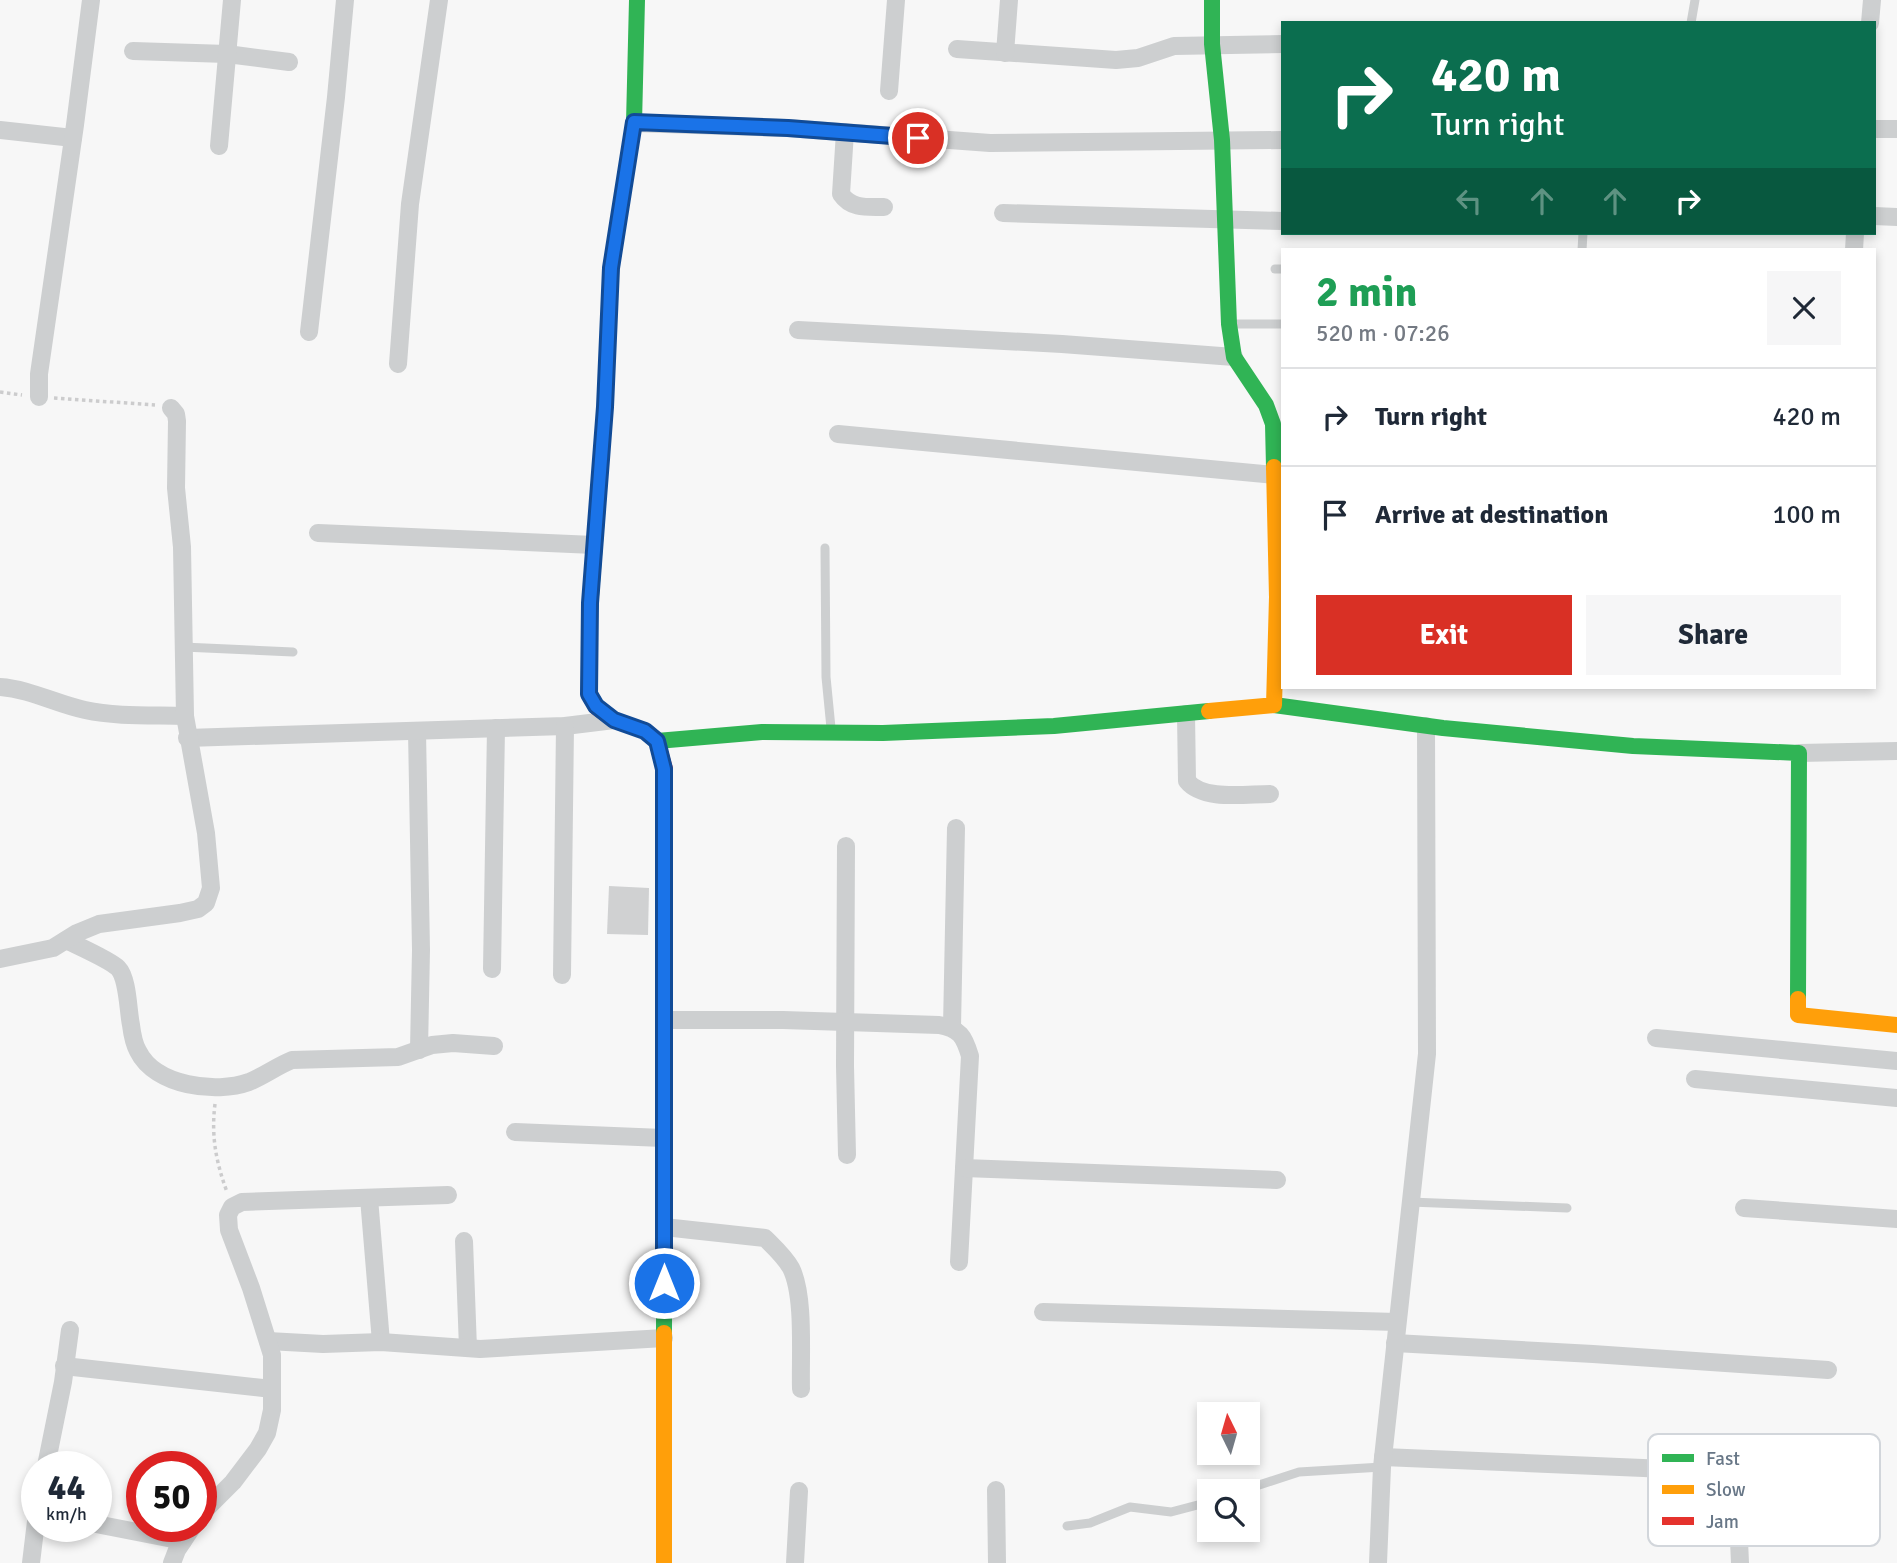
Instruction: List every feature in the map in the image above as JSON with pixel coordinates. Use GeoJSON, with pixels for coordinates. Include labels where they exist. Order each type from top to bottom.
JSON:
{"type":"FeatureCollection","features":[{"type":"Feature","properties":{"kind":"street"},"geometry":{"type":"LineString","coordinates":[[39,397],[39,374],[49,297],[74,138],[91,0]]}},
{"type":"Feature","properties":{"kind":"street"},"geometry":{"type":"LineString","coordinates":[[219,146],[232,0]]}},
{"type":"Feature","properties":{"kind":"street"},"geometry":{"type":"LineString","coordinates":[[309,332],[337,97],[345,0]]}},
{"type":"Feature","properties":{"kind":"street"},"geometry":{"type":"LineString","coordinates":[[398,364],[410,204],[439,0]]}},
{"type":"Feature","properties":{"kind":"street"},"geometry":{"type":"LineString","coordinates":[[637,0],[634,122],[611,268],[605,407],[590,603],[589,694],[596,706],[614,720],[645,731],[657,741],[664,769],[664,1563]]}},
{"type":"Feature","properties":{"kind":"street"},"geometry":{"type":"LineString","coordinates":[[890,91],[895,0]]}},
{"type":"Feature","properties":{"kind":"street"},"geometry":{"type":"LineString","coordinates":[[1005,53],[1009,0]]}},
{"type":"Feature","properties":{"kind":"street"},"geometry":{"type":"LineString","coordinates":[[1212,0],[1212,44],[1222,140],[1229,324],[1234,357],[1266,405],[1273,424],[1277,597],[1274,705]]}},
{"type":"Feature","properties":{"kind":"street"},"geometry":{"type":"LineString","coordinates":[[1870,21],[1872,0]]}},
{"type":"Feature","properties":{"kind":"street"},"geometry":{"type":"LineString","coordinates":[[957,49],[1116,60],[1138,58],[1174,46],[1281,44]]}},
{"type":"Feature","properties":{"kind":"street"},"geometry":{"type":"LineString","coordinates":[[133,51],[227,54],[289,62]]}},
{"type":"Feature","properties":{"kind":"street"},"geometry":{"type":"LineString","coordinates":[[634,122],[845,132],[990,143],[1281,141]]}},
{"type":"Feature","properties":{"kind":"street"},"geometry":{"type":"LineString","coordinates":[[1876,129],[1897,129]]}},
{"type":"Feature","properties":{"kind":"street"},"geometry":{"type":"LineString","coordinates":[[0,130],[74,138]]}},
{"type":"Feature","properties":{"kind":"street"},"geometry":{"type":"LineString","coordinates":[[845,132],[841,194],[846,201],[861,208],[884,207]]}},
{"type":"Feature","properties":{"kind":"street"},"geometry":{"type":"LineString","coordinates":[[1003,214],[1281,221]]}},
{"type":"Feature","properties":{"kind":"street"},"geometry":{"type":"LineString","coordinates":[[1876,216],[1897,217]]}},
{"type":"Feature","properties":{"kind":"street"},"geometry":{"type":"LineString","coordinates":[[798,330],[1062,344],[1234,357]]}},
{"type":"Feature","properties":{"kind":"street"},"geometry":{"type":"LineString","coordinates":[[0,959],[53,948],[99,924],[198,909],[206,903],[211,888],[205,833],[185,716],[182,547],[176,488],[177,421],[171,408]]}},
{"type":"Feature","properties":{"kind":"street"},"geometry":{"type":"LineString","coordinates":[[838,434],[1275,475]]}},
{"type":"Feature","properties":{"kind":"street"},"geometry":{"type":"LineString","coordinates":[[318,533],[594,545]]}},
{"type":"Feature","properties":{"kind":"street"},"geometry":{"type":"LineString","coordinates":[[0,687],[15,688],[85,710],[123,715],[185,716]]}},
{"type":"Feature","properties":{"kind":"street"},"geometry":{"type":"LineString","coordinates":[[657,741],[762,732],[883,733],[1054,726],[1274,705],[1426,726],[1633,746],[1799,753],[1897,751]]}},
{"type":"Feature","properties":{"kind":"street"},"geometry":{"type":"LineString","coordinates":[[1186,715],[1187,781],[1194,789],[1215,794],[1270,794]]}},
{"type":"Feature","properties":{"kind":"street"},"geometry":{"type":"LineString","coordinates":[[187,738],[565,726],[614,720]]}},
{"type":"Feature","properties":{"kind":"street"},"geometry":{"type":"LineString","coordinates":[[562,975],[565,726]]}},
{"type":"Feature","properties":{"kind":"street"},"geometry":{"type":"LineString","coordinates":[[1378,1563],[1382,1462],[1427,1054],[1426,726]]}},
{"type":"Feature","properties":{"kind":"street"},"geometry":{"type":"LineString","coordinates":[[492,969],[496,728]]}},
{"type":"Feature","properties":{"kind":"street"},"geometry":{"type":"LineString","coordinates":[[417,732],[421,950],[419,1050]]}},
{"type":"Feature","properties":{"kind":"street"},"geometry":{"type":"LineString","coordinates":[[1799,753],[1798,1016],[1897,1025]]}},
{"type":"Feature","properties":{"kind":"street"},"geometry":{"type":"LineString","coordinates":[[952,1027],[956,828]]}},
{"type":"Feature","properties":{"kind":"street"},"geometry":{"type":"LineString","coordinates":[[846,846],[847,1155]]}},
{"type":"Feature","properties":{"kind":"street"},"geometry":{"type":"LineString","coordinates":[[66,940],[118,968],[124,979],[131,1030],[138,1052],[156,1071],[188,1085],[217,1088],[249,1082],[292,1060],[398,1056],[432,1045],[453,1043],[494,1046]]}},
{"type":"Feature","properties":{"kind":"street"},"geometry":{"type":"LineString","coordinates":[[664,1020],[846,1022],[952,1027],[964,1035],[970,1056],[958,1262]]}},
{"type":"Feature","properties":{"kind":"street"},"geometry":{"type":"LineString","coordinates":[[1656,1038],[1897,1060]]}},
{"type":"Feature","properties":{"kind":"street"},"geometry":{"type":"LineString","coordinates":[[1695,1079],[1897,1098]]}},
{"type":"Feature","properties":{"kind":"street"},"geometry":{"type":"LineString","coordinates":[[515,1132],[663,1138]]}},
{"type":"Feature","properties":{"kind":"street"},"geometry":{"type":"LineString","coordinates":[[964,1168],[1277,1180]]}},
{"type":"Feature","properties":{"kind":"street"},"geometry":{"type":"LineString","coordinates":[[217,1498],[233,1482],[263,1441],[272,1410],[272,1355],[229,1230],[228,1215],[232,1207],[242,1202],[448,1195]]}},
{"type":"Feature","properties":{"kind":"street"},"geometry":{"type":"LineString","coordinates":[[369,1198],[381,1342]]}},
{"type":"Feature","properties":{"kind":"street"},"geometry":{"type":"LineString","coordinates":[[1744,1208],[1897,1219]]}},
{"type":"Feature","properties":{"kind":"street"},"geometry":{"type":"LineString","coordinates":[[664,1227],[765,1238],[775,1248],[791,1268],[799,1294],[801,1390]]}},
{"type":"Feature","properties":{"kind":"street"},"geometry":{"type":"LineString","coordinates":[[464,1241],[468,1348]]}},
{"type":"Feature","properties":{"kind":"street"},"geometry":{"type":"LineString","coordinates":[[1043,1312],[1397,1322]]}},
{"type":"Feature","properties":{"kind":"street"},"geometry":{"type":"LineString","coordinates":[[49,1451],[70,1330]]}},
{"type":"Feature","properties":{"kind":"street"},"geometry":{"type":"LineString","coordinates":[[268,1341],[323,1344],[381,1342],[468,1348],[664,1338]]}},
{"type":"Feature","properties":{"kind":"street"},"geometry":{"type":"LineString","coordinates":[[1395,1343],[1828,1370]]}},
{"type":"Feature","properties":{"kind":"street"},"geometry":{"type":"LineString","coordinates":[[65,1366],[272,1390]]}},
{"type":"Feature","properties":{"kind":"street"},"geometry":{"type":"LineString","coordinates":[[1382,1462],[1648,1470]]}},
{"type":"Feature","properties":{"kind":"street"},"geometry":{"type":"LineString","coordinates":[[996,1490],[997,1563]]}},
{"type":"Feature","properties":{"kind":"street"},"geometry":{"type":"LineString","coordinates":[[795,1563],[799,1491]]}},
{"type":"Feature","properties":{"kind":"street"},"geometry":{"type":"LineString","coordinates":[[31,1563],[34,1542]]}},
{"type":"Feature","properties":{"kind":"street"},"geometry":{"type":"LineString","coordinates":[[172,1563],[184,1542]]}},
{"type":"Feature","properties":{"kind":"lane"},"geometry":{"type":"LineString","coordinates":[[1691,21],[1695,0]]}},
{"type":"Feature","properties":{"kind":"lane"},"geometry":{"type":"LineString","coordinates":[[1229,324],[1281,324]]}},
{"type":"Feature","properties":{"kind":"lane"},"geometry":{"type":"LineString","coordinates":[[825,548],[826,677],[831,733]]}},
{"type":"Feature","properties":{"kind":"lane"},"geometry":{"type":"LineString","coordinates":[[183,647],[293,652]]}},
{"type":"Feature","properties":{"kind":"lane"},"geometry":{"type":"LineString","coordinates":[[1410,1202],[1567,1208]]}},
{"type":"Feature","properties":{"kind":"lane"},"geometry":{"type":"LineString","coordinates":[[1260,1485],[1299,1472],[1382,1462]]}},
{"type":"Feature","properties":{"kind":"lane"},"geometry":{"type":"LineString","coordinates":[[1067,1526],[1090,1522],[1130,1507],[1171,1512],[1197,1505]]}},
{"type":"Feature","properties":{"kind":"path"},"geometry":{"type":"LineString","coordinates":[[0,392],[171,408]]}},
{"type":"Feature","properties":{"kind":"path"},"geometry":{"type":"LineString","coordinates":[[217,1088],[212,1128],[215,1155],[232,1207]]}},
{"type":"Feature","properties":{"kind":"building"},"geometry":{"type":"Polygon","coordinates":[[[609,886],[649,888],[648,935],[607,934],[609,886]]]}},
{"type":"Feature","properties":{"kind":"traffic: fast"},"geometry":{"type":"LineString","coordinates":[[590,610],[605,407],[611,268],[634,123],[637,0]]}},
{"type":"Feature","properties":{"kind":"traffic: fast"},"geometry":{"type":"LineString","coordinates":[[1212,0],[1212,44],[1222,140],[1229,324],[1234,357],[1266,405],[1273,424],[1274,467]]}},
{"type":"Feature","properties":{"kind":"traffic: fast"},"geometry":{"type":"LineString","coordinates":[[1274,705],[1443,728],[1633,746],[1799,753],[1798,999]]}},
{"type":"Feature","properties":{"kind":"traffic: fast"},"geometry":{"type":"LineString","coordinates":[[657,741],[762,732],[883,733],[1054,726],[1209,711]]}},
{"type":"Feature","properties":{"kind":"traffic: fast"},"geometry":{"type":"LineString","coordinates":[[664,1333],[665,910]]}},
{"type":"Feature","properties":{"kind":"traffic: slow"},"geometry":{"type":"LineString","coordinates":[[1209,711],[1274,705],[1277,597],[1274,467]]}},
{"type":"Feature","properties":{"kind":"traffic: slow"},"geometry":{"type":"LineString","coordinates":[[1798,999],[1798,1015],[1897,1025]]}},
{"type":"Feature","properties":{"kind":"traffic: slow"},"geometry":{"type":"LineString","coordinates":[[664,1333],[664,1563]]}},
{"type":"Feature","properties":{"kind":"traffic: jam"},"geometry":{"type":"LineString","coordinates":[[590,610],[589,694],[596,707],[614,720],[645,731],[657,741],[665,769],[665,910]]}},
{"type":"Feature","properties":{"kind":"route"},"geometry":{"type":"LineString","coordinates":[[664,1283],[664,769],[657,741],[645,731],[614,720],[596,706],[589,694],[588,678],[590,603],[605,407],[611,268],[634,122],[788,128],[918,138]]}}]}
